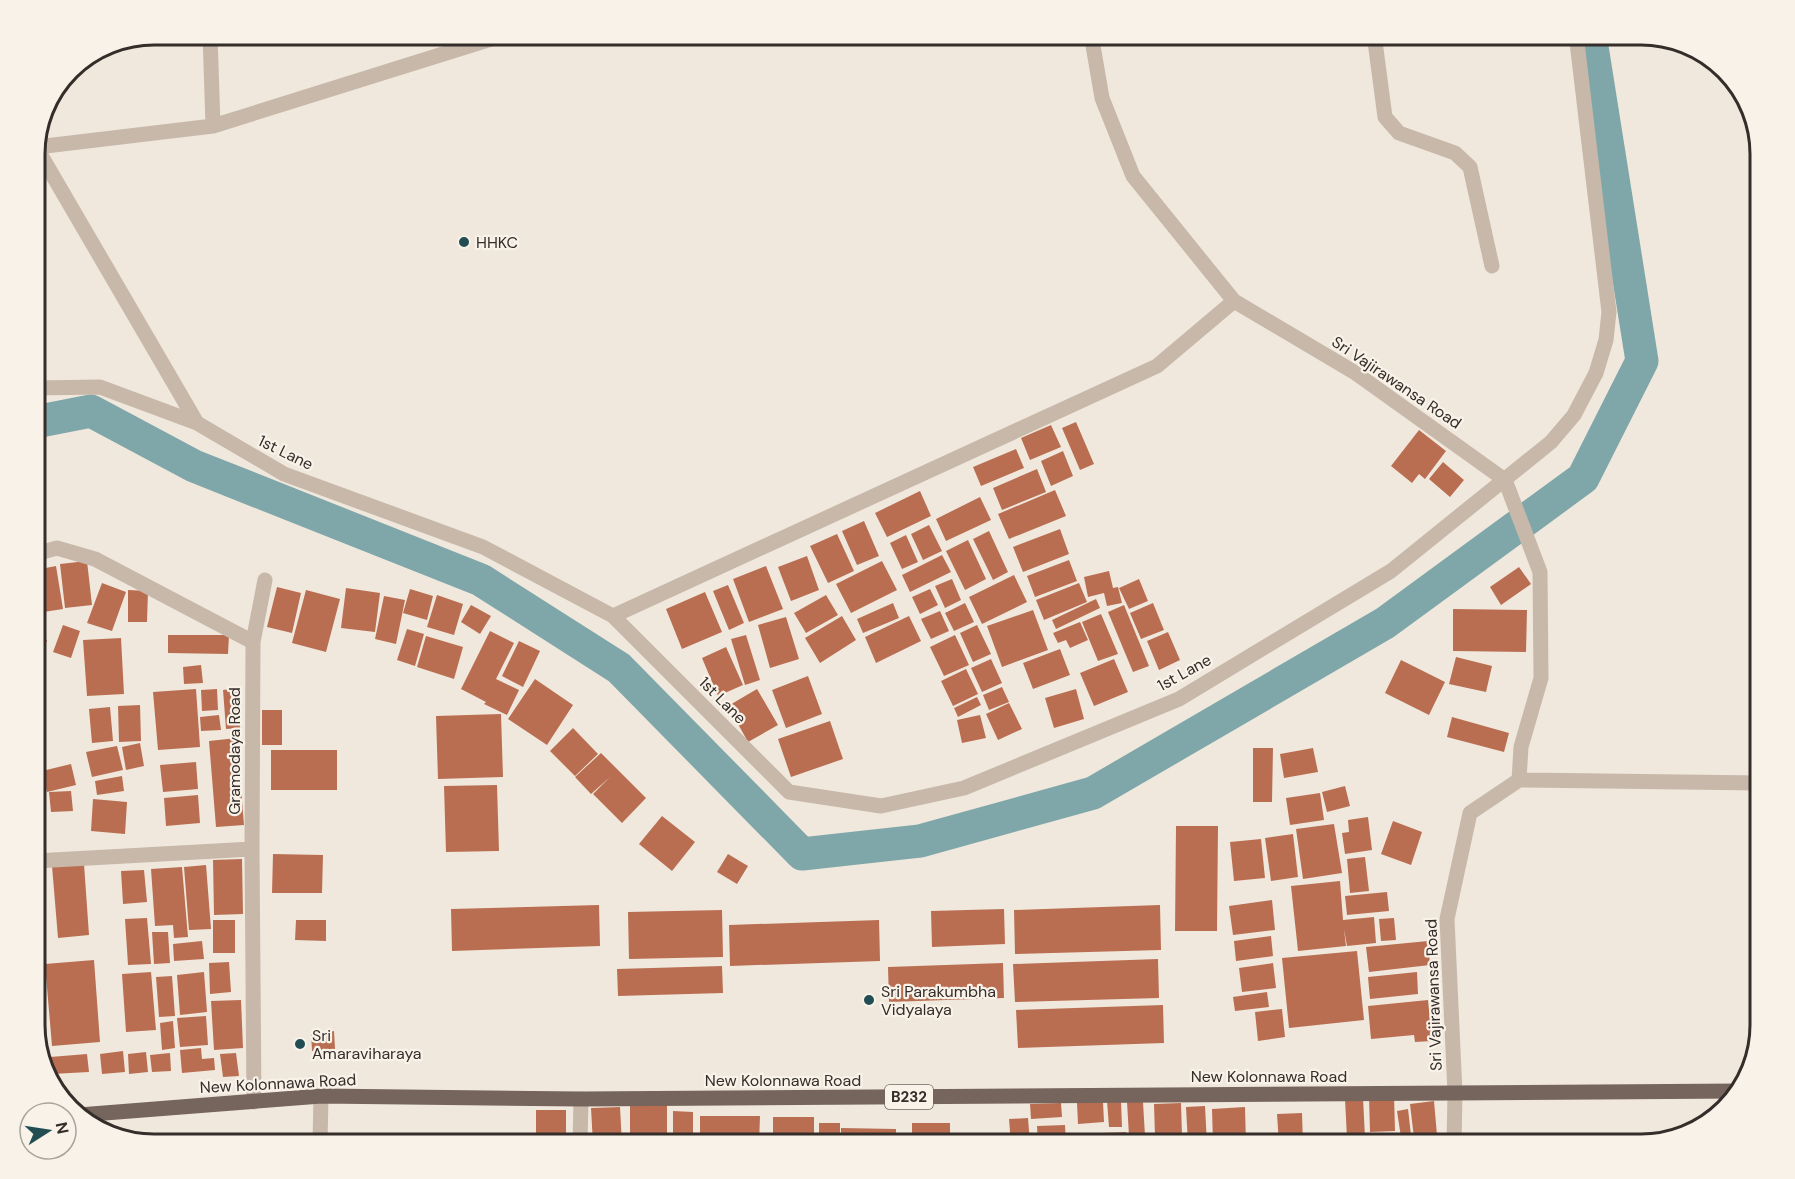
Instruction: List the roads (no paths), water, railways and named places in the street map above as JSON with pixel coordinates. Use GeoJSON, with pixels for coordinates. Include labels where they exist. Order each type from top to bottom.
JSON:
{"type":"FeatureCollection","features":[{"type":"Feature","properties":{"kind":"main road","name":"New Kolonnawa Road"},"geometry":{"type":"LineString","coordinates":[[91,1114],[321,1096],[581,1099],[1728,1091]]}},
{"type":"Feature","properties":{"kind":"street"},"geometry":{"type":"LineString","coordinates":[[210,45],[213,126]]}},
{"type":"Feature","properties":{"kind":"street","name":"1st Lane"},"geometry":{"type":"LineString","coordinates":[[45,145],[213,126],[472,45]]}},
{"type":"Feature","properties":{"kind":"street","name":"Sri Vajirawansa Road"},"geometry":{"type":"LineString","coordinates":[[1093,45],[1102,98],[1133,176],[1234,302],[1354,372],[1505,480]]}},
{"type":"Feature","properties":{"kind":"street"},"geometry":{"type":"LineString","coordinates":[[1375,45],[1385,117],[1399,132],[1455,153],[1470,167],[1492,266]]}},
{"type":"Feature","properties":{"kind":"street","name":"1st Lane"},"geometry":{"type":"LineString","coordinates":[[45,161],[197,423],[284,474],[483,548],[613,616],[789,792],[882,806],[964,788],[1179,699],[1391,571],[1551,442],[1574,415],[1596,373],[1606,340],[1609,312],[1577,45]]}},
{"type":"Feature","properties":{"kind":"street"},"geometry":{"type":"LineString","coordinates":[[613,616],[1157,366],[1234,302]]}},
{"type":"Feature","properties":{"kind":"street"},"geometry":{"type":"LineString","coordinates":[[45,388],[100,387],[197,423]]}},
{"type":"Feature","properties":{"kind":"street"},"geometry":{"type":"LineString","coordinates":[[1505,480],[1540,572],[1540,678],[1521,747],[1519,780],[1750,783]]}},
{"type":"Feature","properties":{"kind":"street"},"geometry":{"type":"LineString","coordinates":[[45,551],[57,548],[95,559],[253,642]]}},
{"type":"Feature","properties":{"kind":"street","name":"Gramodaya Road"},"geometry":{"type":"LineString","coordinates":[[254,1102],[253,642],[266,580]]}},
{"type":"Feature","properties":{"kind":"street","name":"Sri Vajirawansa Road"},"geometry":{"type":"LineString","coordinates":[[1454,1134],[1455,1093],[1447,919],[1470,813],[1519,780]]}},
{"type":"Feature","properties":{"kind":"street"},"geometry":{"type":"LineString","coordinates":[[45,860],[252,849]]}},
{"type":"Feature","properties":{"kind":"street"},"geometry":{"type":"LineString","coordinates":[[320,1134],[321,1096]]}},
{"type":"Feature","properties":{"kind":"street"},"geometry":{"type":"LineString","coordinates":[[580,1134],[581,1099]]}},
{"type":"Feature","properties":{"kind":"waterway"},"geometry":{"type":"LineString","coordinates":[[45,420],[91,411],[194,466],[481,580],[619,668],[802,854],[920,841],[1093,793],[1385,623],[1583,478],[1642,361],[1592,45]]}},
{"type":"Feature","properties":{"kind":"place","name":"HHKC"},"geometry":{"type":"Point","coordinates":[464,242]}},
{"type":"Feature","properties":{"kind":"place","name":"Sri Parakumbha Vidyalaya"},"geometry":{"type":"Point","coordinates":[869,1000]}},
{"type":"Feature","properties":{"kind":"place","name":"Sri Amaraviharaya"},"geometry":{"type":"Point","coordinates":[300,1044]}}]}
